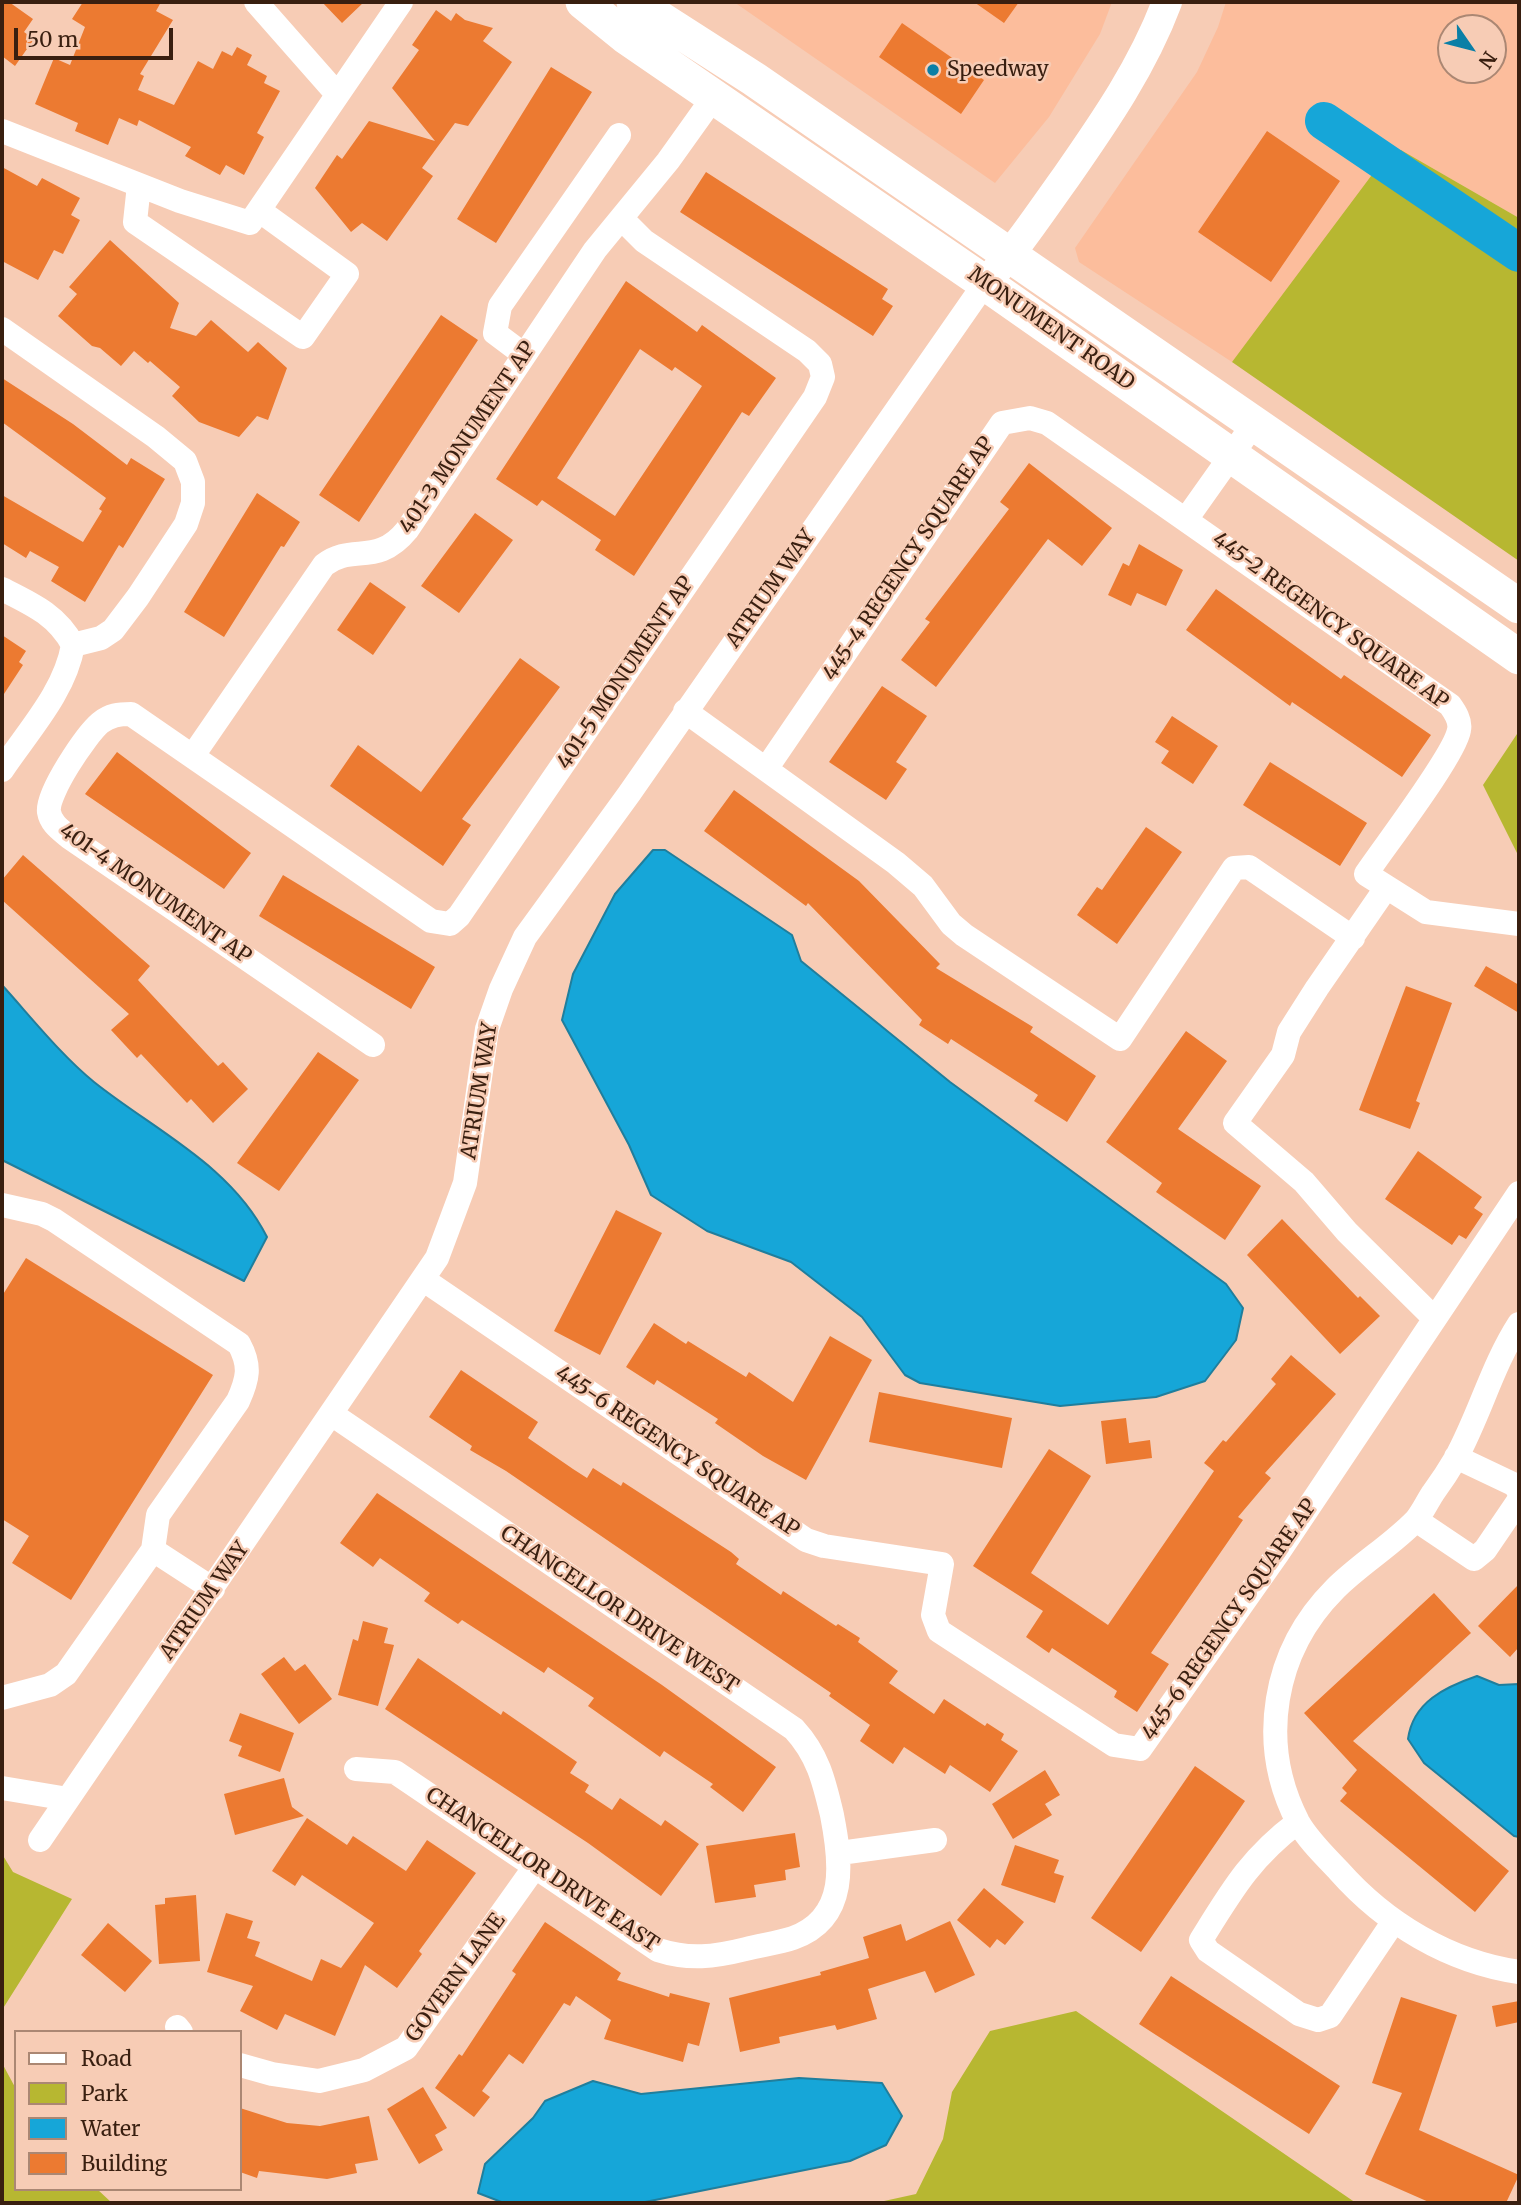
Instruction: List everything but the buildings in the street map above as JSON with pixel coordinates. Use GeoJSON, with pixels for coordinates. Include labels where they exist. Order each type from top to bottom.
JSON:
{"type":"FeatureCollection","features":[{"type":"Feature","properties":{"kind":"main road","name":"MONUMENT ROAD"},"geometry":{"type":"LineString","coordinates":[[583,2],[625,36],[985,283],[1519,657]]}},
{"type":"Feature","properties":{"kind":"main road","name":"MONUMENT ROAD"},"geometry":{"type":"LineString","coordinates":[[634,2],[733,65],[1519,606]]}},
{"type":"Feature","properties":{"kind":"street"},"geometry":{"type":"LineString","coordinates":[[257,2],[337,94]]}},
{"type":"Feature","properties":{"kind":"street"},"geometry":{"type":"LineString","coordinates":[[2,131],[139,185],[250,223],[401,2]]}},
{"type":"Feature","properties":{"kind":"street"},"geometry":{"type":"LineString","coordinates":[[985,283],[1011,256],[1128,84],[1167,2]]}},
{"type":"Feature","properties":{"kind":"street","name":"401-3 MONUMENT AP"},"geometry":{"type":"LineString","coordinates":[[194,754],[324,565],[334,557],[376,553],[394,546],[407,530],[595,250],[622,219],[713,97]]}},
{"type":"Feature","properties":{"kind":"street"},"geometry":{"type":"LineString","coordinates":[[523,354],[495,333],[500,306],[619,135]]}},
{"type":"Feature","properties":{"kind":"street"},"geometry":{"type":"LineString","coordinates":[[139,185],[135,222],[303,337],[347,274],[260,211]]}},
{"type":"Feature","properties":{"kind":"street","name":"401-5 MONUMENT AP"},"geometry":{"type":"LineString","coordinates":[[194,754],[430,921],[450,924],[459,916],[807,408],[824,377],[820,364],[807,351],[644,241],[622,219]]}},
{"type":"Feature","properties":{"kind":"street","name":"ATRIUM WAY"},"geometry":{"type":"LineString","coordinates":[[40,1840],[424,1280],[450,1228],[465,1183],[487,1029],[525,937],[985,283]]}},
{"type":"Feature","properties":{"kind":"street"},"geometry":{"type":"LineString","coordinates":[[2,329],[185,461],[193,482],[192,503],[186,524],[130,608],[113,630],[101,638],[73,645]]}},
{"type":"Feature","properties":{"kind":"street","name":"445-4 REGENCY SQUARE AP"},"geometry":{"type":"LineString","coordinates":[[766,769],[1002,423],[1030,418],[1047,423],[1187,518]]}},
{"type":"Feature","properties":{"kind":"street"},"geometry":{"type":"LineString","coordinates":[[1187,518],[1255,422]]}},
{"type":"Feature","properties":{"kind":"street","name":"445-2 REGENCY SQUARE AP"},"geometry":{"type":"LineString","coordinates":[[1187,518],[1450,705],[1458,717],[1459,730],[1449,753],[1366,874],[1386,888]]}},
{"type":"Feature","properties":{"kind":"street"},"geometry":{"type":"LineString","coordinates":[[2,589],[44,611],[63,627],[73,645],[69,665],[59,687],[2,770]]}},
{"type":"Feature","properties":{"kind":"street"},"geometry":{"type":"LineString","coordinates":[[685,711],[896,863],[923,887],[951,924],[964,935],[1120,1039],[1234,868],[1249,867],[1353,938]]}},
{"type":"Feature","properties":{"kind":"street","name":"401-4 MONUMENT AP"},"geometry":{"type":"LineString","coordinates":[[194,754],[131,713],[116,714],[99,724],[50,797],[49,812],[54,825],[373,1045]]}},
{"type":"Feature","properties":{"kind":"street"},"geometry":{"type":"LineString","coordinates":[[1434,1318],[1347,1232],[1304,1182],[1235,1123],[1283,1055],[1289,1032],[1386,888],[1426,912],[1519,924]]}},
{"type":"Feature","properties":{"kind":"street","name":"445-6 REGENCY SQUARE AP"},"geometry":{"type":"LineString","coordinates":[[424,1280],[806,1541],[942,1564],[933,1615],[939,1631],[1114,1745],[1140,1749],[1278,1553],[1519,1194]]}},
{"type":"Feature","properties":{"kind":"street"},"geometry":{"type":"LineString","coordinates":[[2,1205],[42,1214],[54,1220],[239,1344],[248,1361],[247,1382],[239,1401],[158,1515],[153,1550],[66,1674],[50,1685],[2,1698]]}},
{"type":"Feature","properties":{"kind":"street"},"geometry":{"type":"LineString","coordinates":[[1519,1324],[1481,1397],[1457,1457],[1416,1520],[1333,1591],[1303,1628],[1287,1660],[1277,1697],[1273,1731],[1279,1768],[1298,1822],[1358,1893],[1394,1921],[1447,1952],[1489,1967],[1519,1972]]}},
{"type":"Feature","properties":{"kind":"street","name":"CHANCELLOR DRIVE WEST"},"geometry":{"type":"LineString","coordinates":[[333,1415],[794,1729],[818,1761],[840,1853]]}},
{"type":"Feature","properties":{"kind":"street"},"geometry":{"type":"LineString","coordinates":[[1457,1457],[1515,1485],[1519,1492]]}},
{"type":"Feature","properties":{"kind":"street"},"geometry":{"type":"LineString","coordinates":[[1416,1520],[1474,1559],[1485,1550],[1519,1500]]}},
{"type":"Feature","properties":{"kind":"street"},"geometry":{"type":"LineString","coordinates":[[153,1550],[213,1589]]}},
{"type":"Feature","properties":{"kind":"street","name":"CHANCELLOR DRIVE EAST"},"geometry":{"type":"LineString","coordinates":[[356,1769],[395,1772],[658,1950],[697,1958],[794,1938],[813,1927],[827,1911],[837,1891],[841,1870],[840,1853]]}},
{"type":"Feature","properties":{"kind":"street"},"geometry":{"type":"LineString","coordinates":[[2,1788],[68,1799]]}},
{"type":"Feature","properties":{"kind":"street"},"geometry":{"type":"LineString","coordinates":[[1298,1822],[1266,1846],[1237,1882],[1202,1940],[1208,1951],[1299,2014],[1318,2021],[1330,2016],[1394,1921]]}},
{"type":"Feature","properties":{"kind":"street"},"geometry":{"type":"LineString","coordinates":[[840,1853],[935,1840]]}},
{"type":"Feature","properties":{"kind":"street","name":"GOVERN LANE"},"geometry":{"type":"LineString","coordinates":[[242,2066],[272,2074],[319,2081],[363,2070],[406,2048],[534,1868]]}},
{"type":"Feature","properties":{"kind":"shaded area"},"geometry":{"type":"Polygon","coordinates":[[[734,2],[1112,2],[1100,34],[1049,117],[995,183],[734,2]]]}},
{"type":"Feature","properties":{"kind":"shaded area"},"geometry":{"type":"Polygon","coordinates":[[[1226,2],[1519,2],[1519,218],[1401,150],[1232,362],[1079,262],[1075,248],[1197,72],[1218,27],[1226,2]]]}},
{"type":"Feature","properties":{"kind":"green space"},"geometry":{"type":"Polygon","coordinates":[[[1401,150],[1519,218],[1519,561],[1232,362],[1389,152],[1401,150]]]}},
{"type":"Feature","properties":{"kind":"green space"},"geometry":{"type":"Polygon","coordinates":[[[1519,731],[1519,857],[1483,785],[1519,731]]]}},
{"type":"Feature","properties":{"kind":"green space"},"geometry":{"type":"Polygon","coordinates":[[[2,1854],[13,1872],[72,1899],[2,2010],[2,1854]]]}},
{"type":"Feature","properties":{"kind":"green space"},"geometry":{"type":"Polygon","coordinates":[[[1076,2011],[1356,2203],[875,2203],[916,2194],[943,2139],[952,2092],[990,2031],[1076,2011]]]}},
{"type":"Feature","properties":{"kind":"green space"},"geometry":{"type":"Polygon","coordinates":[[[2,2063],[14,2085],[14,2191],[99,2191],[112,2203],[2,2203],[2,2063]]]}},
{"type":"Feature","properties":{"kind":"water"},"geometry":{"type":"Polygon","coordinates":[[[653,850],[665,850],[792,935],[801,961],[950,1082],[1226,1284],[1243,1308],[1236,1340],[1205,1381],[1156,1397],[1060,1406],[920,1383],[905,1375],[862,1317],[791,1262],[707,1231],[651,1195],[629,1145],[562,1020],[573,974],[615,894],[653,850]]]}},
{"type":"Feature","properties":{"kind":"water"},"geometry":{"type":"Polygon","coordinates":[[[2,985],[81,1071],[190,1150],[233,1189],[252,1212],[267,1237],[244,1281],[2,1160],[2,985]]]}},
{"type":"Feature","properties":{"kind":"water"},"geometry":{"type":"Polygon","coordinates":[[[1477,1676],[1499,1685],[1519,1684],[1519,1837],[1514,1836],[1424,1763],[1408,1739],[1416,1715],[1432,1698],[1453,1685],[1477,1676]]]}},
{"type":"Feature","properties":{"kind":"water"},"geometry":{"type":"Polygon","coordinates":[[[799,2078],[882,2083],[902,2116],[886,2145],[850,2161],[645,2202],[504,2203],[478,2193],[485,2164],[533,2118],[545,2101],[593,2081],[641,2094],[799,2078]]]}},
{"type":"Feature","properties":{"kind":"waterway"},"geometry":{"type":"LineString","coordinates":[[1324,121],[1519,253]]}},
{"type":"Feature","properties":{"kind":"place","name":"Speedway"},"geometry":{"type":"Point","coordinates":[933,70]}}]}
